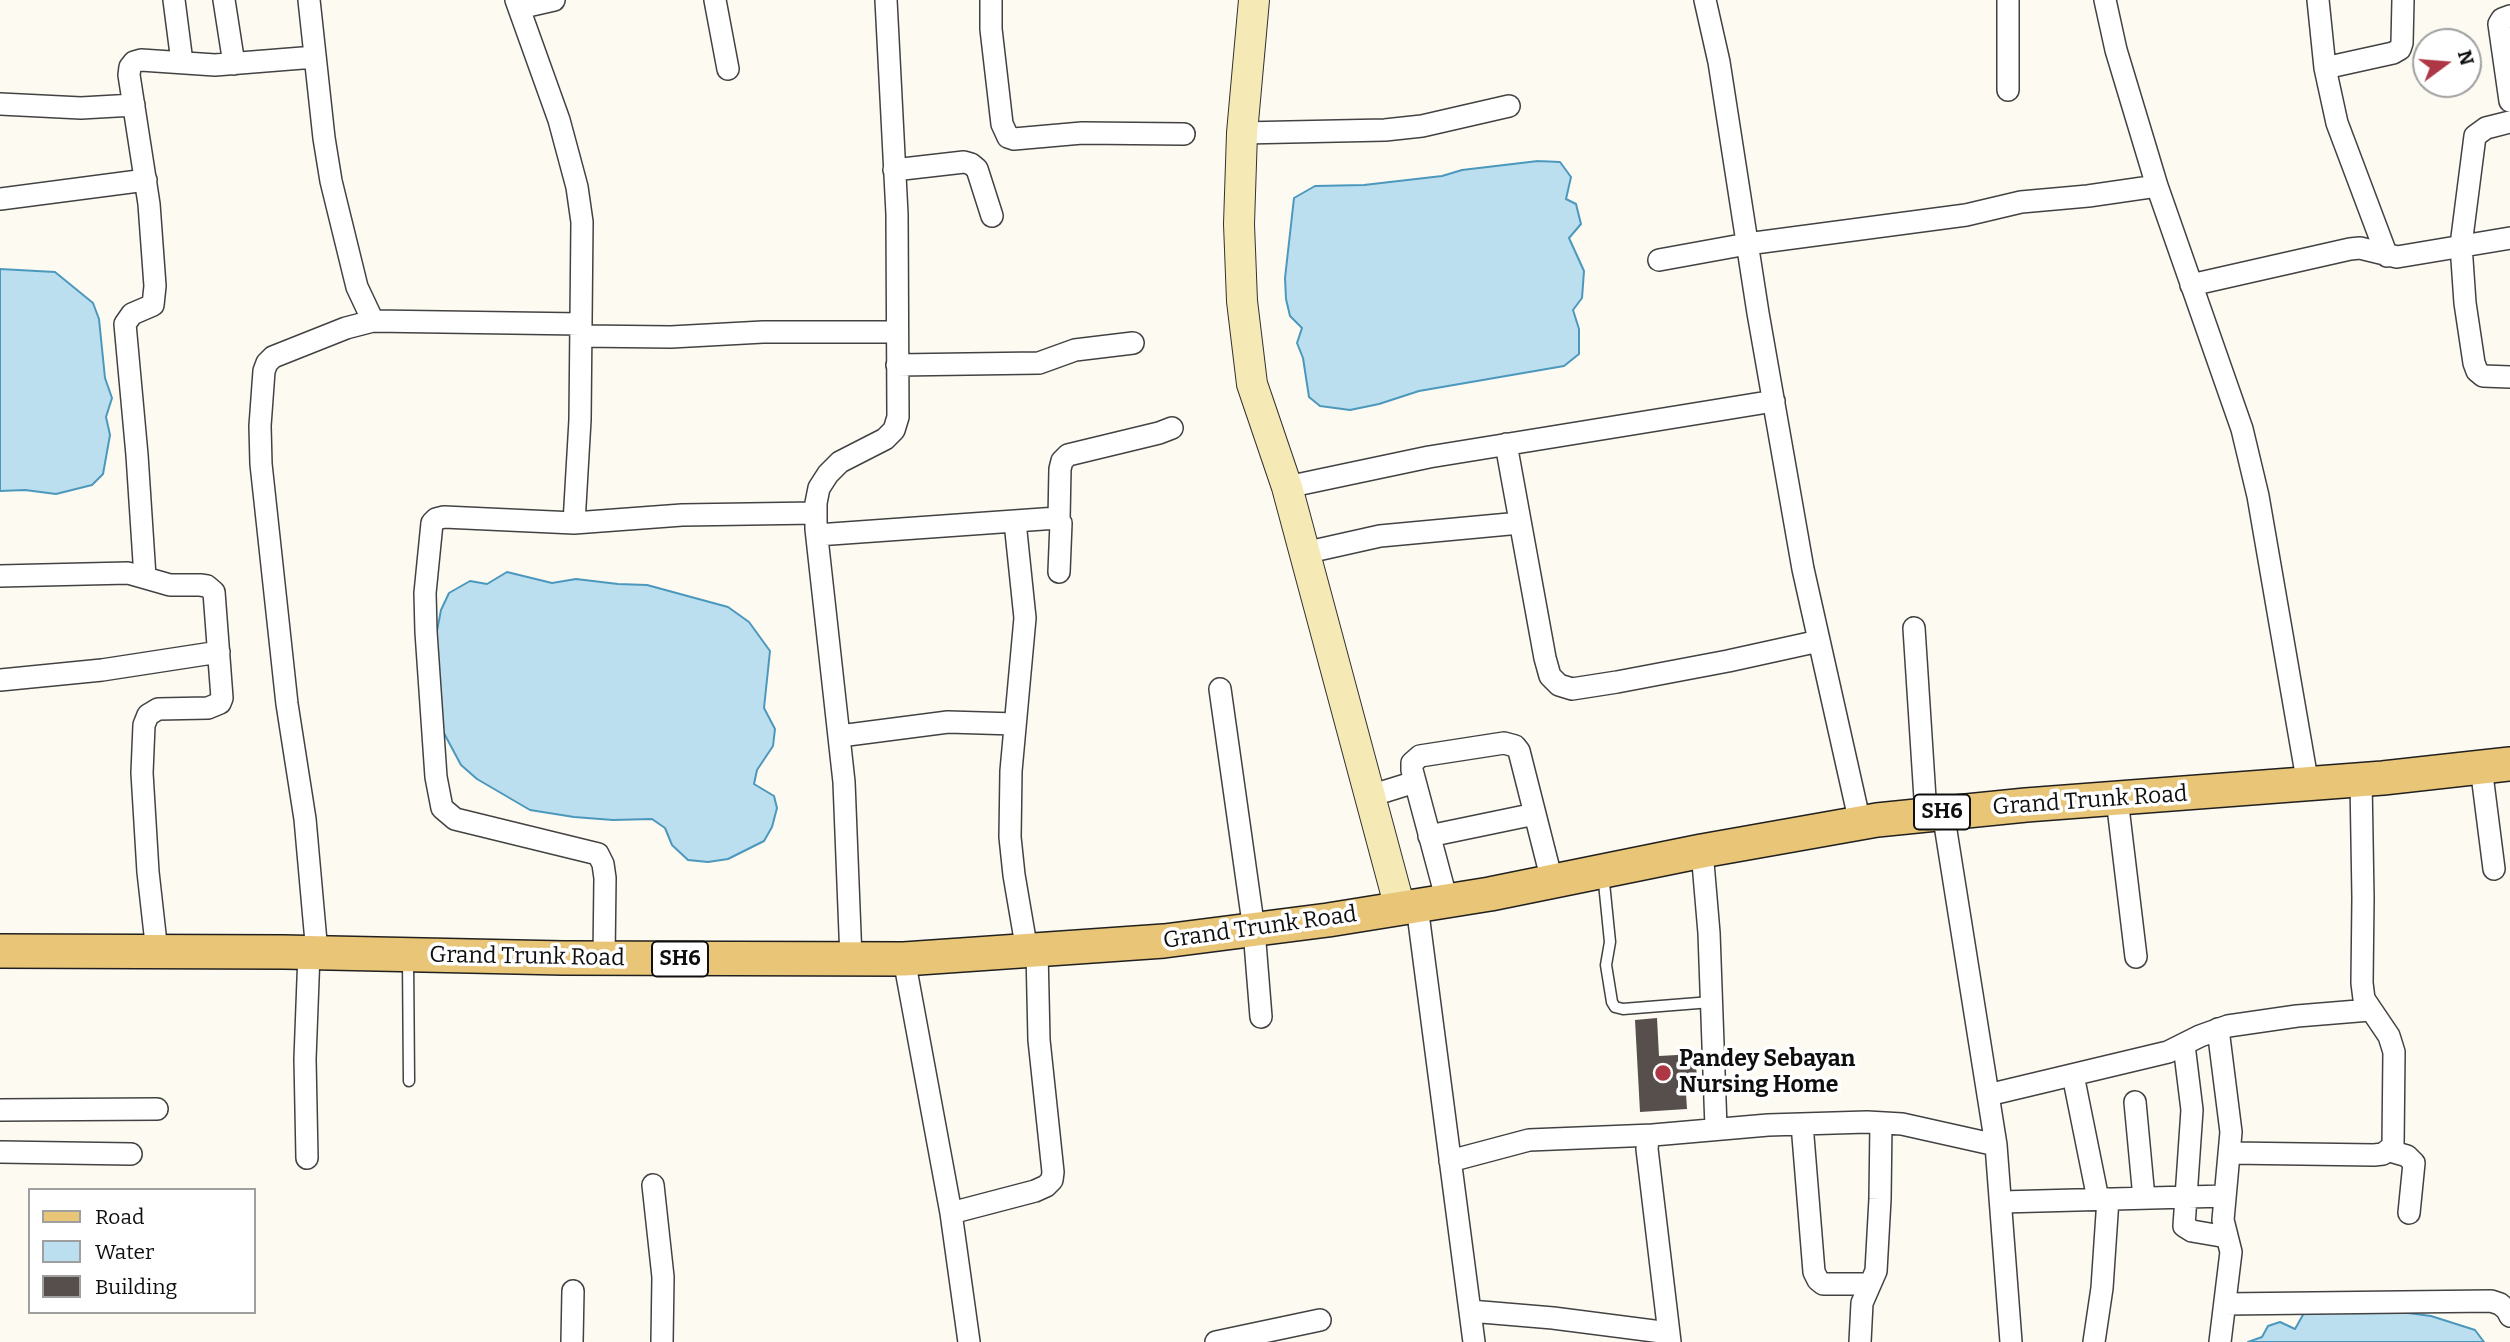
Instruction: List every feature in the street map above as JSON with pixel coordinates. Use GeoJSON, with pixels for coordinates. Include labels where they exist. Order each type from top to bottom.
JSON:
{"type":"FeatureCollection","features":[{"type":"Feature","properties":{"kind":"main road","name":"Grand Trunk Road"},"geometry":{"type":"LineString","coordinates":[[0,951],[851,959],[904,959],[1032,951],[1164,941],[1400,908],[1860,822],[1934,813],[2308,785],[2496,766]]}},
{"type":"Feature","properties":{"kind":"street"},"geometry":{"type":"LineString","coordinates":[[174,0],[182,62]]}},
{"type":"Feature","properties":{"kind":"street"},"geometry":{"type":"LineString","coordinates":[[224,0],[234,64]]}},
{"type":"Feature","properties":{"kind":"street"},"geometry":{"type":"LineString","coordinates":[[309,0],[331,181],[358,287],[373,321]]}},
{"type":"Feature","properties":{"kind":"street"},"geometry":{"type":"LineString","coordinates":[[554,0],[518,4],[559,120],[577,187],[582,222],[580,420],[574,523]]}},
{"type":"Feature","properties":{"kind":"street"},"geometry":{"type":"LineString","coordinates":[[715,0],[728,69]]}},
{"type":"Feature","properties":{"kind":"street"},"geometry":{"type":"LineString","coordinates":[[851,959],[844,782],[816,513],[819,488],[828,474],[840,461],[885,439],[894,429],[898,417],[897,214],[886,0]]}},
{"type":"Feature","properties":{"kind":"street"},"geometry":{"type":"LineString","coordinates":[[991,0],[991,29],[1002,124],[1008,137],[1014,139],[1082,134],[1184,134]]}},
{"type":"Feature","properties":{"kind":"street"},"geometry":{"type":"LineString","coordinates":[[1254,0],[1242,133],[1239,224],[1242,302],[1252,384],[1287,487],[1400,908],[1450,1161],[1474,1342]]}},
{"type":"Feature","properties":{"kind":"street"},"geometry":{"type":"LineString","coordinates":[[1705,0],[1719,62],[1747,244],[1803,569],[1860,822]]}},
{"type":"Feature","properties":{"kind":"street"},"geometry":{"type":"LineString","coordinates":[[2008,0],[2008,90]]}},
{"type":"Feature","properties":{"kind":"street"},"geometry":{"type":"LineString","coordinates":[[2105,0],[2116,50],[2157,186],[2242,429],[2258,495],[2308,785]]}},
{"type":"Feature","properties":{"kind":"street"},"geometry":{"type":"LineString","coordinates":[[2318,0],[2325,68],[2344,146],[2387,256]]}},
{"type":"Feature","properties":{"kind":"street"},"geometry":{"type":"LineString","coordinates":[[2325,68],[2393,53],[2400,49],[2403,0]]}},
{"type":"Feature","properties":{"kind":"street"},"geometry":{"type":"LineString","coordinates":[[2510,16],[2502,19],[2499,24],[2510,101]]}},
{"type":"Feature","properties":{"kind":"street"},"geometry":{"type":"LineString","coordinates":[[145,578],[125,324],[132,314],[153,305],[155,297],[146,180],[129,75],[130,67],[134,62],[152,60],[234,64],[315,57]]}},
{"type":"Feature","properties":{"kind":"street"},"geometry":{"type":"LineString","coordinates":[[0,104],[81,107],[134,105]]}},
{"type":"Feature","properties":{"kind":"street"},"geometry":{"type":"LineString","coordinates":[[1242,133],[1422,127],[1508,106]]}},
{"type":"Feature","properties":{"kind":"street"},"geometry":{"type":"LineString","coordinates":[[2510,122],[2486,128],[2475,135],[2461,245],[2465,303],[2477,371],[2490,378],[2510,377]]}},
{"type":"Feature","properties":{"kind":"street"},"geometry":{"type":"LineString","coordinates":[[894,170],[971,163],[977,169],[992,216]]}},
{"type":"Feature","properties":{"kind":"street"},"geometry":{"type":"LineString","coordinates":[[0,199],[146,180]]}},
{"type":"Feature","properties":{"kind":"street"},"geometry":{"type":"LineString","coordinates":[[1659,260],[1747,244],[1966,215],[2021,202],[2157,186]]}},
{"type":"Feature","properties":{"kind":"street"},"geometry":{"type":"LineString","coordinates":[[2191,285],[2350,249],[2372,251],[2387,256],[2429,252],[2510,238]]}},
{"type":"Feature","properties":{"kind":"street"},"geometry":{"type":"LineString","coordinates":[[307,1158],[305,1059],[313,953],[305,819],[287,704],[261,464],[260,426],[264,371],[273,357],[346,328],[373,321],[581,330],[671,337],[790,331],[897,332]]}},
{"type":"Feature","properties":{"kind":"street"},"geometry":{"type":"LineString","coordinates":[[897,365],[1039,363],[1075,350],[1133,343]]}},
{"type":"Feature","properties":{"kind":"street"},"geometry":{"type":"LineString","coordinates":[[1287,487],[1429,457],[1774,401]]}},
{"type":"Feature","properties":{"kind":"street"},"geometry":{"type":"LineString","coordinates":[[1059,572],[1062,461],[1068,455],[1172,428]]}},
{"type":"Feature","properties":{"kind":"street"},"geometry":{"type":"LineString","coordinates":[[1506,444],[1545,659],[1550,676],[1559,685],[1572,689],[1617,682],[1819,640]]}},
{"type":"Feature","properties":{"kind":"street"},"geometry":{"type":"LineString","coordinates":[[604,958],[605,878],[598,854],[456,819],[442,808],[436,777],[425,593],[432,523],[436,519],[574,523],[682,515],[816,513]]}},
{"type":"Feature","properties":{"kind":"street"},"geometry":{"type":"LineString","coordinates":[[817,535],[1059,519]]}},
{"type":"Feature","properties":{"kind":"street"},"geometry":{"type":"LineString","coordinates":[[951,1213],[1035,1191],[1052,1180],[1053,1172],[1032,951],[1014,875],[1010,837],[1011,771],[1024,618],[1014,522]]}},
{"type":"Feature","properties":{"kind":"street"},"geometry":{"type":"LineString","coordinates":[[1304,553],[1391,534],[1520,523]]}},
{"type":"Feature","properties":{"kind":"street"},"geometry":{"type":"LineString","coordinates":[[0,576],[128,573],[156,583],[200,584],[214,592],[222,698],[220,703],[208,708],[158,709],[148,715],[144,724],[142,773],[148,872],[157,952]]}},
{"type":"Feature","properties":{"kind":"street"},"geometry":{"type":"LineString","coordinates":[[1914,628],[1934,813],[1996,1145],[2011,1342]]}},
{"type":"Feature","properties":{"kind":"street"},"geometry":{"type":"LineString","coordinates":[[0,680],[102,670],[219,652]]}},
{"type":"Feature","properties":{"kind":"street"},"geometry":{"type":"LineString","coordinates":[[1220,689],[1254,930],[1261,1017]]}},
{"type":"Feature","properties":{"kind":"street"},"geometry":{"type":"LineString","coordinates":[[839,736],[948,722],[1015,724]]}},
{"type":"Feature","properties":{"kind":"street"},"geometry":{"type":"LineString","coordinates":[[1400,908],[1429,836],[1412,763],[1420,756],[1511,744],[1519,751],[1552,881]]}},
{"type":"Feature","properties":{"kind":"street"},"geometry":{"type":"LineString","coordinates":[[2494,869],[2496,766]]}},
{"type":"Feature","properties":{"kind":"street"},"geometry":{"type":"LineString","coordinates":[[2361,780],[2362,983],[2364,999],[2389,1036],[2394,1052],[2394,1140],[2390,1151]]}},
{"type":"Feature","properties":{"kind":"street"},"geometry":{"type":"LineString","coordinates":[[1370,796],[1415,782]]}},
{"type":"Feature","properties":{"kind":"street"},"geometry":{"type":"LineString","coordinates":[[2117,799],[2136,957]]}},
{"type":"Feature","properties":{"kind":"street"},"geometry":{"type":"LineString","coordinates":[[1429,836],[1535,814]]}},
{"type":"Feature","properties":{"kind":"street"},"geometry":{"type":"LineString","coordinates":[[1702,851],[1709,933],[1716,1128]]}},
{"type":"Feature","properties":{"kind":"street"},"geometry":{"type":"LineString","coordinates":[[904,959],[951,1213],[969,1342]]}},
{"type":"Feature","properties":{"kind":"street"},"geometry":{"type":"LineString","coordinates":[[1988,1095],[2168,1052],[2218,1029],[2297,1016],[2370,1010]]}},
{"type":"Feature","properties":{"kind":"street"},"geometry":{"type":"LineString","coordinates":[[2218,1029],[2230,1112],[2231,1153],[2223,1220],[2231,1252],[2220,1342]]}},
{"type":"Feature","properties":{"kind":"street"},"geometry":{"type":"LineString","coordinates":[[2184,1045],[2192,1110],[2184,1222],[2187,1229],[2227,1237]]}},
{"type":"Feature","properties":{"kind":"street"},"geometry":{"type":"LineString","coordinates":[[2073,1075],[2103,1199],[2102,1288],[2094,1342]]}},
{"type":"Feature","properties":{"kind":"street"},"geometry":{"type":"LineString","coordinates":[[2135,1102],[2144,1198]]}},
{"type":"Feature","properties":{"kind":"street"},"geometry":{"type":"LineString","coordinates":[[0,1110],[157,1109]]}},
{"type":"Feature","properties":{"kind":"street"},"geometry":{"type":"LineString","coordinates":[[1860,1342],[1862,1304],[1876,1271],[1881,1123]]}},
{"type":"Feature","properties":{"kind":"street"},"geometry":{"type":"LineString","coordinates":[[1450,1161],[1529,1140],[1653,1135],[1716,1128],[1802,1124],[1902,1124],[1996,1145]]}},
{"type":"Feature","properties":{"kind":"street"},"geometry":{"type":"LineString","coordinates":[[1802,1124],[1814,1272],[1824,1284],[1871,1284]]}},
{"type":"Feature","properties":{"kind":"street"},"geometry":{"type":"LineString","coordinates":[[1470,1311],[1553,1318],[1670,1338],[1648,1159],[1648,1139],[1653,1135]]}},
{"type":"Feature","properties":{"kind":"street"},"geometry":{"type":"LineString","coordinates":[[2231,1153],[2374,1155],[2390,1151],[2407,1156],[2414,1163],[2409,1213]]}},
{"type":"Feature","properties":{"kind":"street"},"geometry":{"type":"LineString","coordinates":[[0,1152],[131,1154]]}},
{"type":"Feature","properties":{"kind":"street"},"geometry":{"type":"LineString","coordinates":[[653,1185],[663,1277],[662,1342]]}},
{"type":"Feature","properties":{"kind":"street"},"geometry":{"type":"LineString","coordinates":[[2002,1202],[2225,1196]]}},
{"type":"Feature","properties":{"kind":"street"},"geometry":{"type":"LineString","coordinates":[[572,1342],[573,1291]]}},
{"type":"Feature","properties":{"kind":"street"},"geometry":{"type":"LineString","coordinates":[[2225,1304],[2491,1301],[2500,1304],[2510,1316]]}},
{"type":"Feature","properties":{"kind":"street"},"geometry":{"type":"LineString","coordinates":[[1216,1342],[1320,1320]]}},
{"type":"Feature","properties":{"kind":"lane"},"geometry":{"type":"LineString","coordinates":[[1603,871],[1610,942],[1606,965],[1615,1007],[1623,1009],[1711,1002]]}},
{"type":"Feature","properties":{"kind":"lane"},"geometry":{"type":"LineString","coordinates":[[408,955],[409,1081]]}},
{"type":"Feature","properties":{"kind":"water"},"geometry":{"type":"Polygon","coordinates":[[[1538,161],[1560,162],[1571,177],[1566,199],[1576,204],[1581,224],[1569,238],[1584,271],[1582,298],[1573,310],[1579,329],[1579,354],[1564,366],[1419,391],[1350,410],[1320,406],[1309,397],[1303,358],[1297,343],[1302,328],[1290,316],[1286,299],[1285,278],[1294,198],[1315,186],[1364,185],[1538,161]]]}},
{"type":"Feature","properties":{"kind":"water"},"geometry":{"type":"Polygon","coordinates":[[[0,269],[55,272],[93,303],[99,319],[105,378],[112,398],[106,417],[110,435],[103,474],[92,485],[56,494],[25,490],[0,491],[0,269]]]}},
{"type":"Feature","properties":{"kind":"water"},"geometry":{"type":"Polygon","coordinates":[[[507,572],[552,583],[576,579],[647,585],[728,607],[749,622],[770,651],[764,708],[775,729],[773,746],[757,770],[754,784],[774,796],[777,808],[772,827],[764,841],[728,859],[708,862],[688,860],[672,845],[665,828],[652,819],[613,820],[530,810],[477,779],[461,765],[438,722],[436,636],[441,610],[449,593],[470,581],[487,584],[507,572]]]}},
{"type":"Feature","properties":{"kind":"water"},"geometry":{"type":"Polygon","coordinates":[[[2352,1312],[2431,1316],[2475,1330],[2484,1342],[2248,1342],[2262,1337],[2268,1326],[2280,1322],[2295,1329],[2304,1313],[2352,1312]]]}},
{"type":"Feature","properties":{"kind":"building"},"geometry":{"type":"Polygon","coordinates":[[[1657,1018],[1659,1056],[1695,1054],[1697,1077],[1685,1078],[1687,1109],[1640,1112],[1635,1020],[1657,1018]]]}},
{"type":"Feature","properties":{"kind":"place","name":"Pandey Sebayan Nursing Home"},"geometry":{"type":"Point","coordinates":[1663,1073]}}]}
